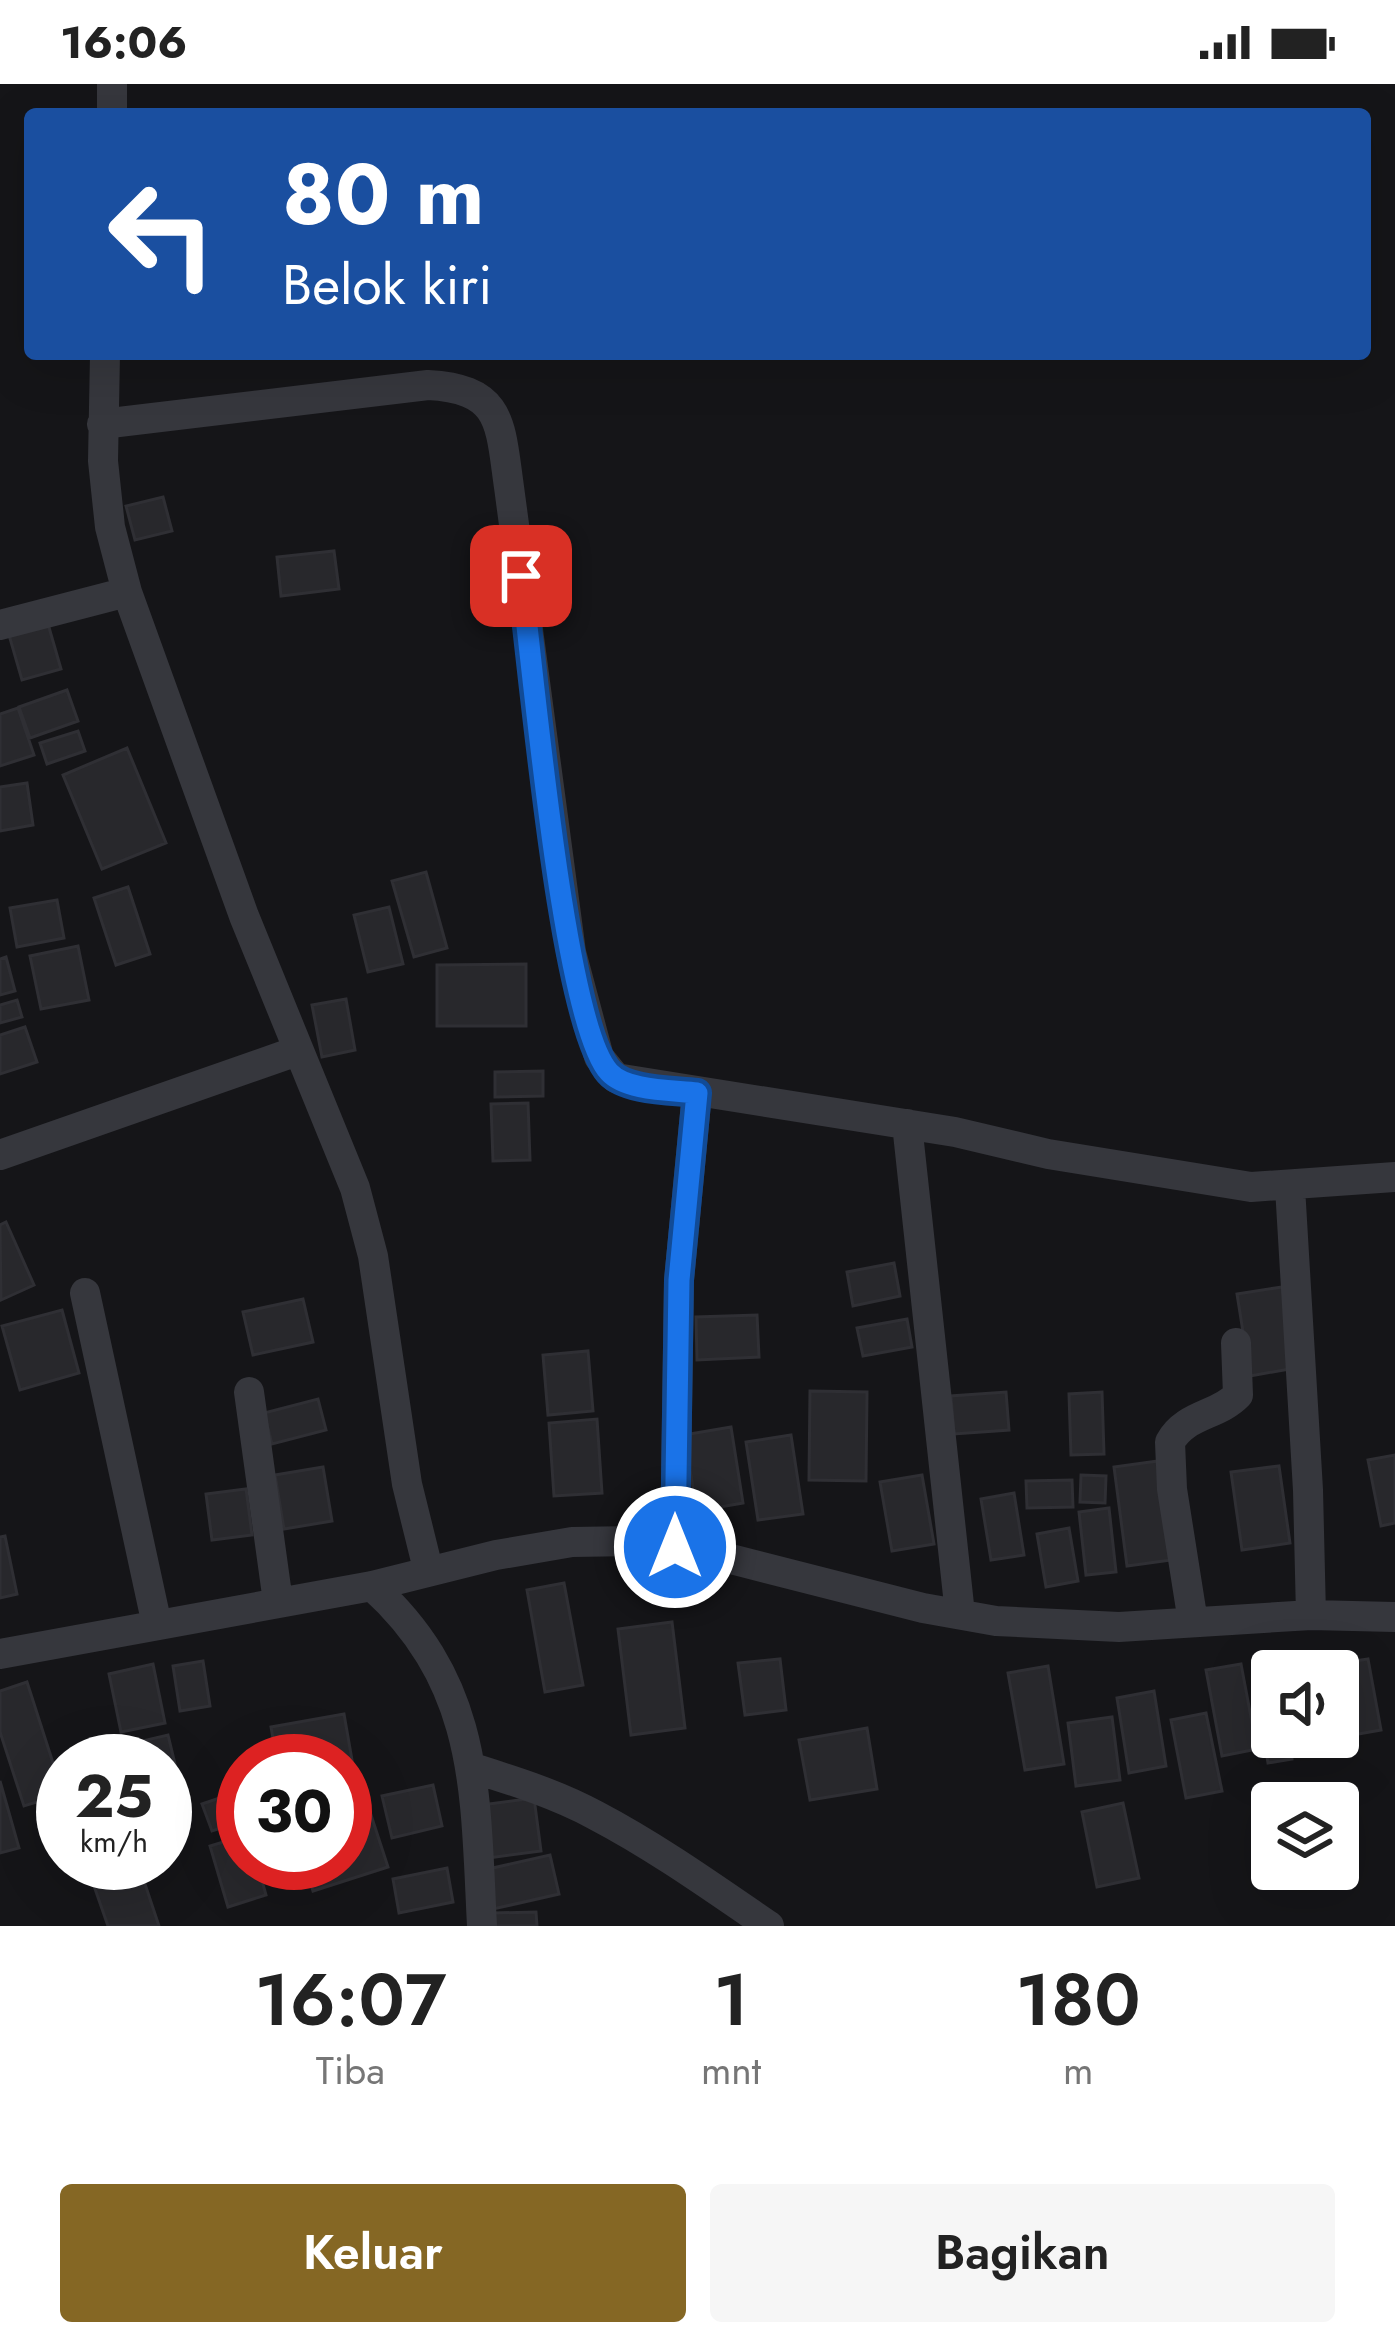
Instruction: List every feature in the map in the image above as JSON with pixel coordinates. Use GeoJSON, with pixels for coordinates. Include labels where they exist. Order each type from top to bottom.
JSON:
{"type":"FeatureCollection","features":[{"type":"Feature","properties":{"kind":"street"},"geometry":{"type":"LineString","coordinates":[[105,360],[104,492],[128,592],[276,1057],[342,1150],[364,1216],[403,1464],[400,1612],[437,1665],[463,1728],[473,1768],[482,1926]]}},
{"type":"Feature","properties":{"kind":"street"},"geometry":{"type":"LineString","coordinates":[[102,424],[428,385],[468,390],[490,405],[500,429],[509,487],[565,915],[592,1036],[603,1064],[616,1078],[907,1124],[1167,1176],[1251,1187],[1395,1178]]}},
{"type":"Feature","properties":{"kind":"street"},"geometry":{"type":"LineString","coordinates":[[0,625],[128,592]]}},
{"type":"Feature","properties":{"kind":"street"},"geometry":{"type":"LineString","coordinates":[[0,1155],[276,1057]]}},
{"type":"Feature","properties":{"kind":"street"},"geometry":{"type":"LineString","coordinates":[[675,1547],[679,1280],[697,1093]]}},
{"type":"Feature","properties":{"kind":"street"},"geometry":{"type":"LineString","coordinates":[[907,1124],[960,1614]]}},
{"type":"Feature","properties":{"kind":"street"},"geometry":{"type":"LineString","coordinates":[[1290,1187],[1311,1616]]}},
{"type":"Feature","properties":{"kind":"street"},"geometry":{"type":"LineString","coordinates":[[85,1293],[157,1625]]}},
{"type":"Feature","properties":{"kind":"street"},"geometry":{"type":"LineString","coordinates":[[1193,1622],[1172,1489],[1170,1442],[1187,1422],[1224,1407],[1238,1395],[1236,1343]]}},
{"type":"Feature","properties":{"kind":"street"},"geometry":{"type":"LineString","coordinates":[[249,1392],[278,1602]]}},
{"type":"Feature","properties":{"kind":"street"},"geometry":{"type":"LineString","coordinates":[[0,1654],[572,1542],[635,1540],[854,1588],[923,1609],[1058,1626],[1395,1617]]}},
{"type":"Feature","properties":{"kind":"street"},"geometry":{"type":"LineString","coordinates":[[473,1768],[594,1814],[769,1926]]}},
{"type":"Feature","properties":{"kind":"building"},"geometry":{"type":"Polygon","coordinates":[[[163,497],[172,531],[135,540],[126,506],[163,497]]]}},
{"type":"Feature","properties":{"kind":"building"},"geometry":{"type":"Polygon","coordinates":[[[334,551],[339,589],[281,596],[277,557],[334,551]]]}},
{"type":"Feature","properties":{"kind":"building"},"geometry":{"type":"Polygon","coordinates":[[[46,617],[61,669],[22,680],[7,628],[46,617]]]}},
{"type":"Feature","properties":{"kind":"building"},"geometry":{"type":"Polygon","coordinates":[[[67,690],[78,721],[30,738],[19,707],[67,690]]]}},
{"type":"Feature","properties":{"kind":"building"},"geometry":{"type":"Polygon","coordinates":[[[18,708],[34,755],[0,766],[0,714],[18,708]]]}},
{"type":"Feature","properties":{"kind":"building"},"geometry":{"type":"Polygon","coordinates":[[[78,731],[85,751],[47,764],[40,743],[78,731]]]}},
{"type":"Feature","properties":{"kind":"building"},"geometry":{"type":"Polygon","coordinates":[[[127,748],[166,843],[102,869],[63,775],[127,748]]]}},
{"type":"Feature","properties":{"kind":"building"},"geometry":{"type":"Polygon","coordinates":[[[27,783],[33,825],[0,831],[0,787],[27,783]]]}},
{"type":"Feature","properties":{"kind":"building"},"geometry":{"type":"Polygon","coordinates":[[[426,872],[447,948],[414,957],[392,881],[426,872]]]}},
{"type":"Feature","properties":{"kind":"building"},"geometry":{"type":"Polygon","coordinates":[[[128,887],[150,954],[116,965],[94,898],[128,887]]]}},
{"type":"Feature","properties":{"kind":"building"},"geometry":{"type":"Polygon","coordinates":[[[57,900],[64,938],[17,947],[10,908],[57,900]]]}},
{"type":"Feature","properties":{"kind":"building"},"geometry":{"type":"Polygon","coordinates":[[[389,907],[403,964],[368,972],[354,915],[389,907]]]}},
{"type":"Feature","properties":{"kind":"building"},"geometry":{"type":"Polygon","coordinates":[[[78,946],[89,1000],[41,1009],[30,956],[78,946]]]}},
{"type":"Feature","properties":{"kind":"building"},"geometry":{"type":"Polygon","coordinates":[[[6,957],[15,991],[0,995],[0,959],[6,957]]]}},
{"type":"Feature","properties":{"kind":"building"},"geometry":{"type":"Polygon","coordinates":[[[526,964],[526,1026],[437,1026],[437,965],[526,964]]]}},
{"type":"Feature","properties":{"kind":"building"},"geometry":{"type":"Polygon","coordinates":[[[346,999],[355,1050],[322,1057],[312,1005],[346,999]]]}},
{"type":"Feature","properties":{"kind":"building"},"geometry":{"type":"Polygon","coordinates":[[[17,1000],[22,1017],[0,1023],[0,1005],[17,1000]]]}},
{"type":"Feature","properties":{"kind":"building"},"geometry":{"type":"Polygon","coordinates":[[[25,1027],[37,1062],[0,1074],[0,1035],[25,1027]]]}},
{"type":"Feature","properties":{"kind":"building"},"geometry":{"type":"Polygon","coordinates":[[[543,1071],[543,1096],[495,1097],[495,1072],[543,1071]]]}},
{"type":"Feature","properties":{"kind":"building"},"geometry":{"type":"Polygon","coordinates":[[[528,1103],[530,1160],[493,1161],[491,1104],[528,1103]]]}},
{"type":"Feature","properties":{"kind":"building"},"geometry":{"type":"Polygon","coordinates":[[[6,1222],[34,1285],[1,1300],[0,1225],[6,1222]]]}},
{"type":"Feature","properties":{"kind":"building"},"geometry":{"type":"Polygon","coordinates":[[[894,1263],[900,1296],[853,1306],[847,1272],[894,1263]]]}},
{"type":"Feature","properties":{"kind":"building"},"geometry":{"type":"Polygon","coordinates":[[[1282,1287],[1295,1368],[1250,1376],[1237,1294],[1282,1287]]]}},
{"type":"Feature","properties":{"kind":"building"},"geometry":{"type":"Polygon","coordinates":[[[303,1299],[313,1342],[253,1355],[243,1312],[303,1299]]]}},
{"type":"Feature","properties":{"kind":"building"},"geometry":{"type":"Polygon","coordinates":[[[62,1310],[79,1373],[20,1390],[2,1326],[62,1310]]]}},
{"type":"Feature","properties":{"kind":"building"},"geometry":{"type":"Polygon","coordinates":[[[757,1315],[759,1357],[697,1360],[696,1317],[757,1315]]]}},
{"type":"Feature","properties":{"kind":"building"},"geometry":{"type":"Polygon","coordinates":[[[907,1319],[912,1347],[863,1356],[857,1328],[907,1319]]]}},
{"type":"Feature","properties":{"kind":"building"},"geometry":{"type":"Polygon","coordinates":[[[588,1351],[593,1411],[548,1415],[543,1355],[588,1351]]]}},
{"type":"Feature","properties":{"kind":"building"},"geometry":{"type":"Polygon","coordinates":[[[810,1391],[867,1392],[866,1481],[809,1480],[810,1391]]]}},
{"type":"Feature","properties":{"kind":"building"},"geometry":{"type":"Polygon","coordinates":[[[1006,1392],[1009,1430],[954,1434],[951,1396],[1006,1392]]]}},
{"type":"Feature","properties":{"kind":"building"},"geometry":{"type":"Polygon","coordinates":[[[1102,1392],[1104,1454],[1071,1455],[1069,1394],[1102,1392]]]}},
{"type":"Feature","properties":{"kind":"building"},"geometry":{"type":"Polygon","coordinates":[[[318,1399],[326,1430],[272,1444],[264,1413],[318,1399]]]}},
{"type":"Feature","properties":{"kind":"building"},"geometry":{"type":"Polygon","coordinates":[[[597,1419],[602,1493],[554,1496],[549,1423],[597,1419]]]}},
{"type":"Feature","properties":{"kind":"building"},"geometry":{"type":"Polygon","coordinates":[[[731,1427],[743,1503],[697,1511],[684,1435],[731,1427]]]}},
{"type":"Feature","properties":{"kind":"building"},"geometry":{"type":"Polygon","coordinates":[[[791,1435],[803,1514],[758,1520],[746,1442],[791,1435]]]}},
{"type":"Feature","properties":{"kind":"building"},"geometry":{"type":"Polygon","coordinates":[[[1395,1455],[1395,1523],[1381,1526],[1368,1460],[1395,1455]]]}},
{"type":"Feature","properties":{"kind":"building"},"geometry":{"type":"Polygon","coordinates":[[[1158,1461],[1171,1560],[1127,1566],[1114,1467],[1158,1461]]]}},
{"type":"Feature","properties":{"kind":"building"},"geometry":{"type":"Polygon","coordinates":[[[1279,1466],[1290,1543],[1242,1550],[1231,1472],[1279,1466]]]}},
{"type":"Feature","properties":{"kind":"building"},"geometry":{"type":"Polygon","coordinates":[[[323,1467],[332,1521],[284,1529],[275,1475],[323,1467]]]}},
{"type":"Feature","properties":{"kind":"building"},"geometry":{"type":"Polygon","coordinates":[[[922,1475],[934,1544],[892,1551],[880,1482],[922,1475]]]}},
{"type":"Feature","properties":{"kind":"building"},"geometry":{"type":"Polygon","coordinates":[[[1081,1475],[1106,1476],[1105,1503],[1080,1502],[1081,1475]]]}},
{"type":"Feature","properties":{"kind":"building"},"geometry":{"type":"Polygon","coordinates":[[[1072,1480],[1073,1507],[1027,1508],[1026,1481],[1072,1480]]]}},
{"type":"Feature","properties":{"kind":"building"},"geometry":{"type":"Polygon","coordinates":[[[246,1489],[252,1535],[212,1540],[206,1494],[246,1489]]]}},
{"type":"Feature","properties":{"kind":"building"},"geometry":{"type":"Polygon","coordinates":[[[1014,1493],[1024,1555],[991,1560],[981,1499],[1014,1493]]]}},
{"type":"Feature","properties":{"kind":"building"},"geometry":{"type":"Polygon","coordinates":[[[1109,1508],[1116,1572],[1086,1575],[1079,1512],[1109,1508]]]}},
{"type":"Feature","properties":{"kind":"building"},"geometry":{"type":"Polygon","coordinates":[[[1069,1528],[1078,1581],[1046,1587],[1037,1534],[1069,1528]]]}},
{"type":"Feature","properties":{"kind":"building"},"geometry":{"type":"Polygon","coordinates":[[[5,1536],[17,1594],[0,1598],[0,1537],[5,1536]]]}},
{"type":"Feature","properties":{"kind":"building"},"geometry":{"type":"Polygon","coordinates":[[[564,1583],[583,1685],[545,1692],[527,1590],[564,1583]]]}},
{"type":"Feature","properties":{"kind":"building"},"geometry":{"type":"Polygon","coordinates":[[[672,1622],[685,1728],[631,1735],[618,1629],[672,1622]]]}},
{"type":"Feature","properties":{"kind":"building"},"geometry":{"type":"Polygon","coordinates":[[[780,1659],[786,1710],[745,1715],[738,1663],[780,1659]]]}},
{"type":"Feature","properties":{"kind":"building"},"geometry":{"type":"Polygon","coordinates":[[[1368,1659],[1381,1730],[1359,1734],[1359,1660],[1368,1659]]]}},
{"type":"Feature","properties":{"kind":"building"},"geometry":{"type":"Polygon","coordinates":[[[203,1661],[210,1706],[180,1711],[173,1666],[203,1661]]]}},
{"type":"Feature","properties":{"kind":"building"},"geometry":{"type":"Polygon","coordinates":[[[153,1664],[165,1723],[121,1732],[109,1674],[153,1664]]]}},
{"type":"Feature","properties":{"kind":"building"},"geometry":{"type":"Polygon","coordinates":[[[1241,1664],[1251,1717],[1251,1750],[1222,1756],[1206,1670],[1241,1664]]]}},
{"type":"Feature","properties":{"kind":"building"},"geometry":{"type":"Polygon","coordinates":[[[1048,1666],[1064,1764],[1025,1770],[1008,1673],[1048,1666]]]}},
{"type":"Feature","properties":{"kind":"building"},"geometry":{"type":"Polygon","coordinates":[[[27,1682],[44,1734],[36,1734],[36,1802],[24,1806],[0,1732],[0,1691],[27,1682]]]}},
{"type":"Feature","properties":{"kind":"building"},"geometry":{"type":"Polygon","coordinates":[[[1154,1691],[1166,1766],[1129,1773],[1117,1698],[1154,1691]]]}},
{"type":"Feature","properties":{"kind":"building"},"geometry":{"type":"Polygon","coordinates":[[[1206,1713],[1222,1791],[1186,1798],[1171,1720],[1206,1713]]]}},
{"type":"Feature","properties":{"kind":"building"},"geometry":{"type":"Polygon","coordinates":[[[344,1714],[347,1734],[272,1734],[271,1727],[344,1714]]]}},
{"type":"Feature","properties":{"kind":"building"},"geometry":{"type":"Polygon","coordinates":[[[1112,1717],[1120,1780],[1076,1786],[1068,1723],[1112,1717]]]}},
{"type":"Feature","properties":{"kind":"building"},"geometry":{"type":"Polygon","coordinates":[[[867,1728],[877,1789],[810,1800],[799,1740],[867,1728]]]}},
{"type":"Feature","properties":{"kind":"building"},"geometry":{"type":"Polygon","coordinates":[[[0,1781],[19,1848],[0,1853],[0,1781]]]}},
{"type":"Feature","properties":{"kind":"building"},"geometry":{"type":"Polygon","coordinates":[[[433,1785],[442,1826],[392,1838],[382,1796],[433,1785]]]}},
{"type":"Feature","properties":{"kind":"building"},"geometry":{"type":"Polygon","coordinates":[[[534,1798],[541,1851],[488,1858],[481,1805],[534,1798]]]}},
{"type":"Feature","properties":{"kind":"building"},"geometry":{"type":"Polygon","coordinates":[[[216,1799],[216,1830],[212,1831],[202,1804],[216,1799]]]}},
{"type":"Feature","properties":{"kind":"building"},"geometry":{"type":"Polygon","coordinates":[[[1123,1803],[1139,1878],[1097,1887],[1082,1812],[1123,1803]]]}},
{"type":"Feature","properties":{"kind":"building"},"geometry":{"type":"Polygon","coordinates":[[[372,1818],[388,1867],[372,1872],[372,1818]]]}},
{"type":"Feature","properties":{"kind":"building"},"geometry":{"type":"Polygon","coordinates":[[[550,1855],[559,1894],[493,1909],[484,1870],[550,1855]]]}},
{"type":"Feature","properties":{"kind":"building"},"geometry":{"type":"Polygon","coordinates":[[[447,1868],[453,1902],[399,1913],[393,1879],[447,1868]]]}},
{"type":"Feature","properties":{"kind":"building"},"geometry":{"type":"Polygon","coordinates":[[[95,1890],[147,1890],[159,1926],[108,1926],[95,1890]]]}},
{"type":"Feature","properties":{"kind":"building"},"geometry":{"type":"Polygon","coordinates":[[[223,1890],[265,1890],[266,1895],[228,1907],[223,1890]]]}},
{"type":"Feature","properties":{"kind":"building"},"geometry":{"type":"Polygon","coordinates":[[[536,1912],[537,1926],[495,1926],[494,1913],[536,1912]]]}},
{"type":"Feature","properties":{"kind":"route"},"geometry":{"type":"LineString","coordinates":[[521,576],[566,924],[599,1057],[607,1070],[625,1082],[697,1093],[679,1280],[675,1547]]}}]}
